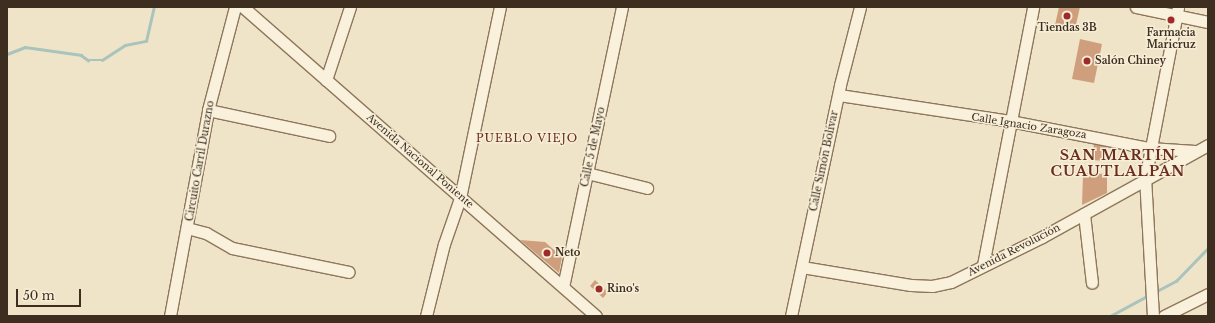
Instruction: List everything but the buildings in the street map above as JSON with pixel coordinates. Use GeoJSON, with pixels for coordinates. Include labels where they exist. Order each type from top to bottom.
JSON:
{"type":"FeatureCollection","features":[{"type":"Feature","properties":{"kind":"street","name":"Circuito Carril Durazno"},"geometry":{"type":"LineString","coordinates":[[170,316],[208,110],[235,7]]}},
{"type":"Feature","properties":{"kind":"street","name":"Avenida Nacional Poniente"},"geometry":{"type":"LineString","coordinates":[[242,7],[596,316]]}},
{"type":"Feature","properties":{"kind":"street"},"geometry":{"type":"LineString","coordinates":[[326,80],[350,7]]}},
{"type":"Feature","properties":{"kind":"street"},"geometry":{"type":"LineString","coordinates":[[426,316],[444,244],[460,198],[500,7]]}},
{"type":"Feature","properties":{"kind":"street","name":"Calle 5 de Mayo"},"geometry":{"type":"LineString","coordinates":[[563,287],[622,7]]}},
{"type":"Feature","properties":{"kind":"street","name":"Calle Simón Bolívar"},"geometry":{"type":"LineString","coordinates":[[791,316],[839,95],[860,7]]}},
{"type":"Feature","properties":{"kind":"street"},"geometry":{"type":"LineString","coordinates":[[984,265],[1010,121],[1033,7]]}},
{"type":"Feature","properties":{"kind":"street"},"geometry":{"type":"LineString","coordinates":[[1136,7],[1178,11],[1208,22]]}},
{"type":"Feature","properties":{"kind":"street"},"geometry":{"type":"LineString","coordinates":[[1153,316],[1145,180],[1149,148],[1178,11]]}},
{"type":"Feature","properties":{"kind":"street","name":"Calle Ignacio Zaragoza"},"geometry":{"type":"LineString","coordinates":[[839,95],[1010,121],[1149,148],[1196,152]]}},
{"type":"Feature","properties":{"kind":"street"},"geometry":{"type":"LineString","coordinates":[[208,110],[329,136]]}},
{"type":"Feature","properties":{"kind":"street","name":"Avenida Revolución"},"geometry":{"type":"LineString","coordinates":[[802,267],[932,286],[951,282],[1084,214],[1208,145]]}},
{"type":"Feature","properties":{"kind":"street"},"geometry":{"type":"LineString","coordinates":[[588,173],[647,188]]}},
{"type":"Feature","properties":{"kind":"street"},"geometry":{"type":"LineString","coordinates":[[1084,214],[1092,283]]}},
{"type":"Feature","properties":{"kind":"street"},"geometry":{"type":"LineString","coordinates":[[187,228],[238,250],[349,272]]}},
{"type":"Feature","properties":{"kind":"street"},"geometry":{"type":"LineString","coordinates":[[1164,316],[1208,294]]}},
{"type":"Feature","properties":{"kind":"street"},"geometry":{"type":"LineString","coordinates":[[1190,303],[1208,304]]}},
{"type":"Feature","properties":{"kind":"waterway"},"geometry":{"type":"LineString","coordinates":[[7,54],[25,47],[81,55],[88,60],[102,60],[125,45],[146,41],[154,7]]}},
{"type":"Feature","properties":{"kind":"waterway"},"geometry":{"type":"LineString","coordinates":[[1155,292],[1176,281],[1208,248]]}},
{"type":"Feature","properties":{"kind":"waterway"},"geometry":{"type":"LineString","coordinates":[[1110,316],[1149,295]]}},
{"type":"Feature","properties":{"kind":"place","name":"Tiendas 3B"},"geometry":{"type":"Point","coordinates":[1067,16]}},
{"type":"Feature","properties":{"kind":"place","name":"Farmacia Maricruz"},"geometry":{"type":"Point","coordinates":[1171,20]}},
{"type":"Feature","properties":{"kind":"place","name":"Salón Chiney"},"geometry":{"type":"Point","coordinates":[1087,61]}},
{"type":"Feature","properties":{"kind":"place","name":"Neto"},"geometry":{"type":"Point","coordinates":[547,253]}},
{"type":"Feature","properties":{"kind":"place","name":"Rino's"},"geometry":{"type":"Point","coordinates":[599,289]}},
{"type":"Feature","properties":{"kind":"district","name":"PUEBLO VIEJO"},"geometry":{"type":"Point","coordinates":[527,138]}},
{"type":"Feature","properties":{"kind":"district","name":"SAN MARTÍN CUAUTLALPAN"},"geometry":{"type":"Point","coordinates":[1118,164]}}]}
